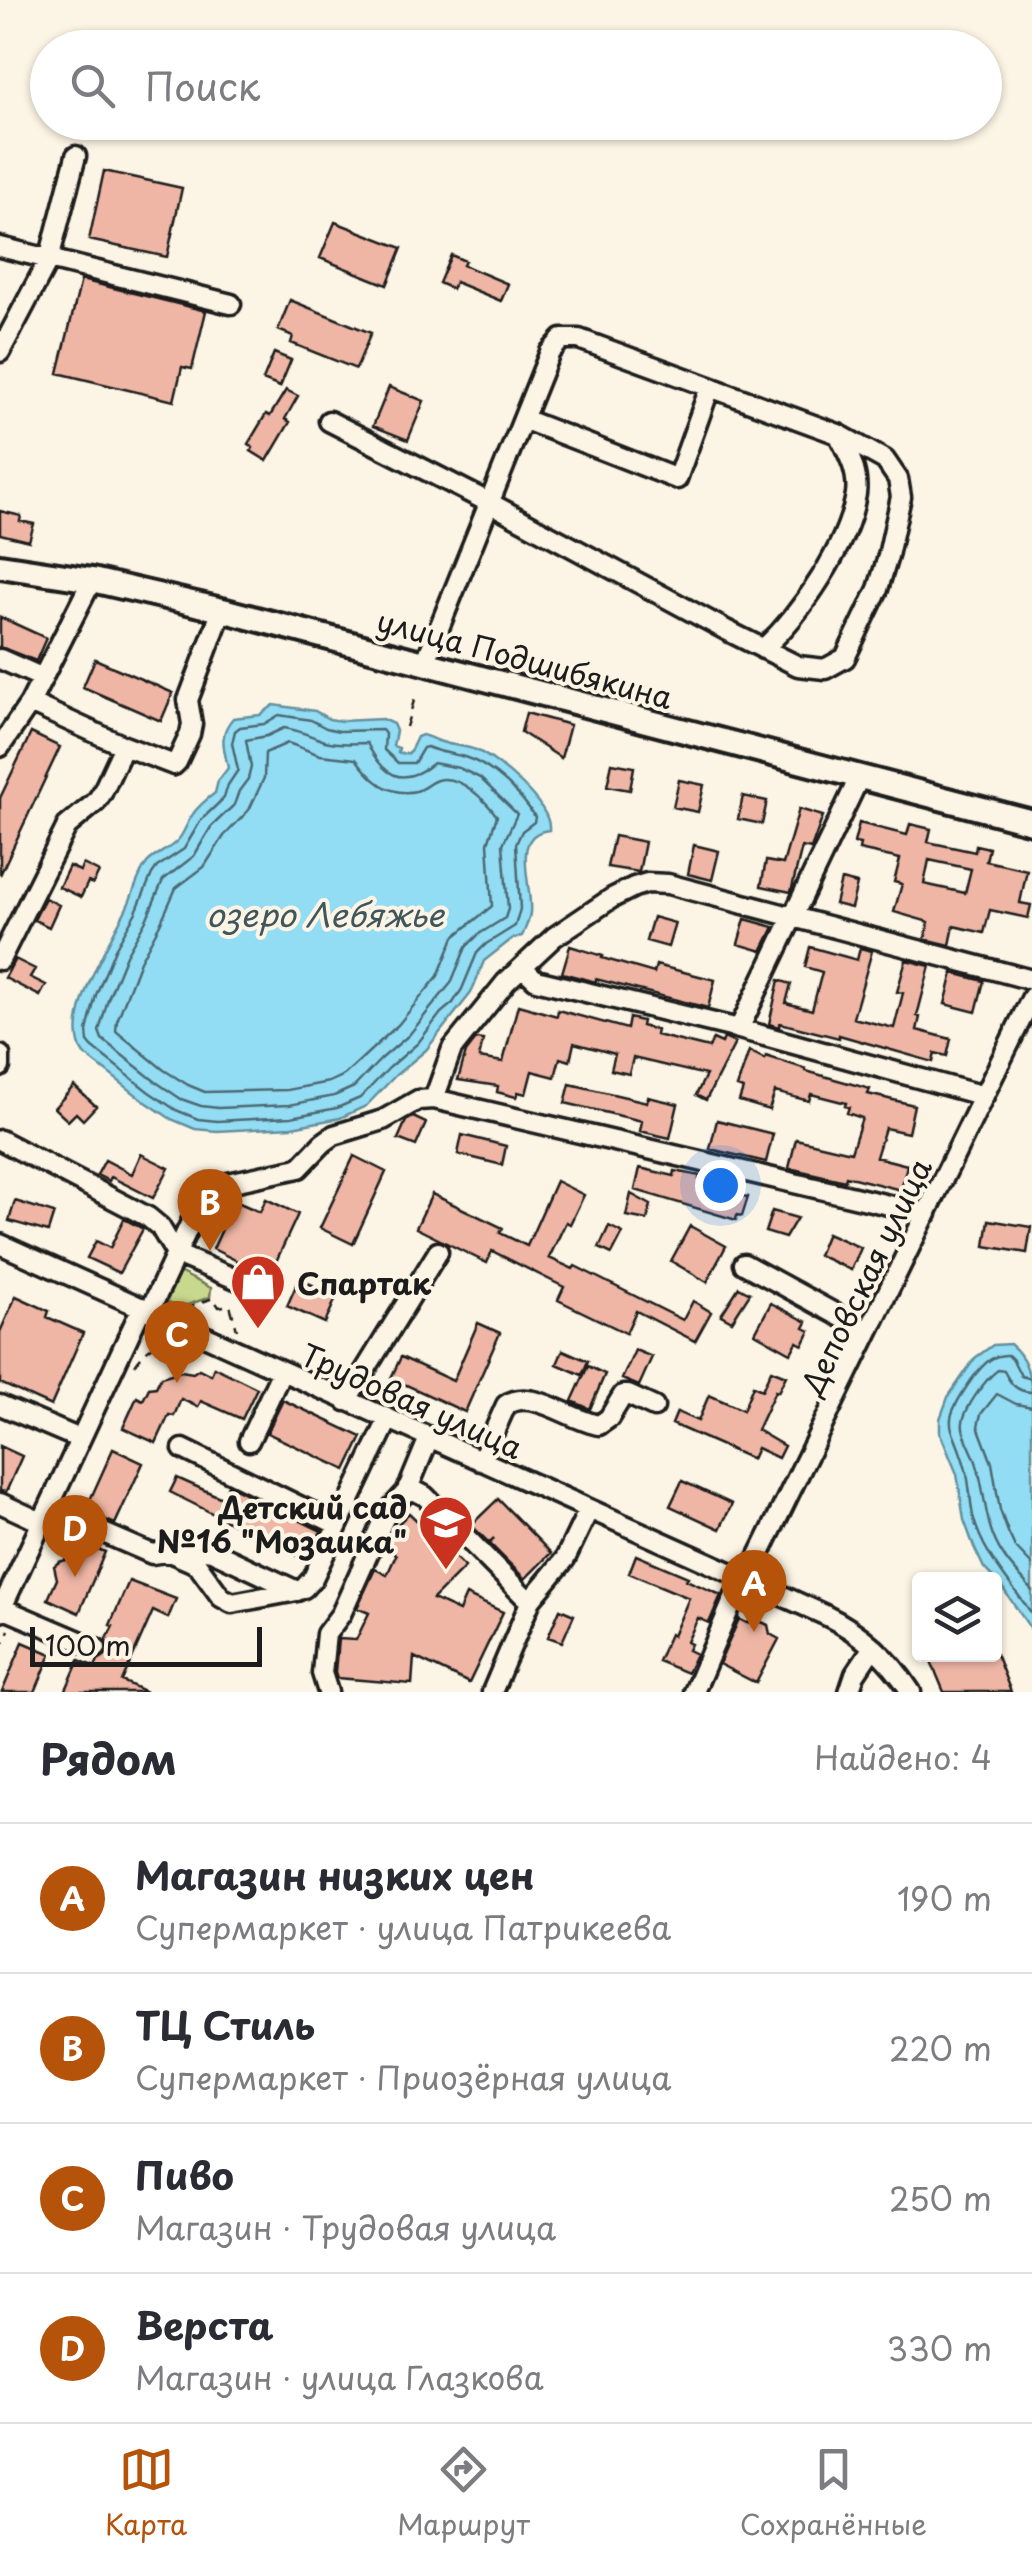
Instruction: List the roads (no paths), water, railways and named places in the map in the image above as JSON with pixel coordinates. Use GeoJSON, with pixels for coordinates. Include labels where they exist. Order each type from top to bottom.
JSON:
{"type":"FeatureCollection","features":[{"type":"Feature","properties":{"kind":"main road","name":"улица Подшибякина"},"geometry":{"type":"LineString","coordinates":[[0,566],[92,580],[222,610],[1032,822]]}},
{"type":"Feature","properties":{"kind":"street"},"geometry":{"type":"LineString","coordinates":[[0,350],[49,259],[76,156]]}},
{"type":"Feature","properties":{"kind":"street"},"geometry":{"type":"LineString","coordinates":[[0,247],[231,304]]}},
{"type":"Feature","properties":{"kind":"street"},"geometry":{"type":"LineString","coordinates":[[329,421],[490,502],[764,649],[798,666],[825,669],[845,658],[878,589],[901,496],[898,478],[885,460],[838,434],[579,339],[562,339],[550,352],[523,418],[490,502],[425,663]]}},
{"type":"Feature","properties":{"kind":"street"},"geometry":{"type":"LineString","coordinates":[[523,418],[677,479],[710,387]]}},
{"type":"Feature","properties":{"kind":"street"},"geometry":{"type":"LineString","coordinates":[[764,649],[805,602],[846,529],[857,492],[853,462],[838,434]]}},
{"type":"Feature","properties":{"kind":"street"},"geometry":{"type":"LineString","coordinates":[[0,747],[30,702],[92,580]]}},
{"type":"Feature","properties":{"kind":"street"},"geometry":{"type":"LineString","coordinates":[[30,702],[168,764],[177,762],[192,724],[188,700],[222,610]]}},
{"type":"Feature","properties":{"kind":"street"},"geometry":{"type":"LineString","coordinates":[[0,660],[43,678]]}},
{"type":"Feature","properties":{"kind":"street"},"geometry":{"type":"LineString","coordinates":[[0,960],[67,826],[96,802],[124,746]]}},
{"type":"Feature","properties":{"kind":"street"},"geometry":{"type":"LineString","coordinates":[[739,1028],[860,776]]}},
{"type":"Feature","properties":{"kind":"street"},"geometry":{"type":"LineString","coordinates":[[434,1099],[452,1049],[506,982],[564,930],[612,898],[647,883],[668,884],[1032,980]]}},
{"type":"Feature","properties":{"kind":"street"},"geometry":{"type":"LineString","coordinates":[[522,967],[536,980],[739,1028],[984,1096]]}},
{"type":"Feature","properties":{"kind":"street","name":"Деповская улица"},"geometry":{"type":"LineString","coordinates":[[694,1692],[745,1578],[1032,997]]}},
{"type":"Feature","properties":{"kind":"street"},"geometry":{"type":"LineString","coordinates":[[0,1054],[0,1068]]}},
{"type":"Feature","properties":{"kind":"street"},"geometry":{"type":"LineString","coordinates":[[96,1648],[1,1610],[80,1440],[204,1192],[210,1187],[299,1168],[334,1135],[383,1120],[418,1100],[434,1099],[927,1214]]}},
{"type":"Feature","properties":{"kind":"street"},"geometry":{"type":"LineString","coordinates":[[0,1140],[148,1217],[160,1227],[176,1254],[262,1290]]}},
{"type":"Feature","properties":{"kind":"street","name":"Трудовая улица"},"geometry":{"type":"LineString","coordinates":[[0,1244],[837,1621],[873,1647],[902,1676],[911,1692]]}},
{"type":"Feature","properties":{"kind":"street"},"geometry":{"type":"LineString","coordinates":[[346,1401],[438,1252]]}},
{"type":"Feature","properties":{"kind":"street"},"geometry":{"type":"LineString","coordinates":[[744,1264],[867,1330]]}},
{"type":"Feature","properties":{"kind":"street"},"geometry":{"type":"LineString","coordinates":[[249,1441],[282,1371]]}},
{"type":"Feature","properties":{"kind":"street"},"geometry":{"type":"LineString","coordinates":[[481,1461],[506,1405],[514,1400],[530,1399],[599,1426],[610,1418],[623,1395],[654,1407]]}},
{"type":"Feature","properties":{"kind":"street"},"geometry":{"type":"LineString","coordinates":[[0,1405],[80,1440]]}},
{"type":"Feature","properties":{"kind":"street"},"geometry":{"type":"LineString","coordinates":[[169,1552],[197,1564],[221,1597],[232,1603],[304,1588],[313,1578],[388,1420]]}},
{"type":"Feature","properties":{"kind":"street"},"geometry":{"type":"LineString","coordinates":[[328,1692],[322,1673],[326,1634],[342,1614],[386,1514],[404,1496],[429,1438]]}},
{"type":"Feature","properties":{"kind":"street"},"geometry":{"type":"LineString","coordinates":[[183,1449],[338,1524]]}},
{"type":"Feature","properties":{"kind":"street"},"geometry":{"type":"LineString","coordinates":[[408,1487],[425,1496],[531,1600]]}},
{"type":"Feature","properties":{"kind":"street"},"geometry":{"type":"LineString","coordinates":[[0,1503],[152,1554],[194,1548],[212,1551],[297,1591]]}},
{"type":"Feature","properties":{"kind":"street"},"geometry":{"type":"LineString","coordinates":[[492,1692],[531,1600],[565,1560],[588,1509]]}},
{"type":"Feature","properties":{"kind":"street"},"geometry":{"type":"LineString","coordinates":[[849,1692],[855,1674],[873,1647]]}},
{"type":"Feature","properties":{"kind":"water","name":"озеро Лебяжье"},"geometry":{"type":"Polygon","coordinates":[[[274,705],[315,711],[341,721],[382,719],[393,724],[393,746],[399,748],[398,753],[409,754],[422,735],[476,750],[510,773],[533,796],[548,820],[549,830],[537,834],[526,851],[530,913],[522,936],[484,961],[471,993],[426,1050],[366,1106],[340,1118],[292,1127],[195,1129],[171,1119],[84,1054],[78,1039],[78,1020],[91,979],[144,868],[178,840],[195,811],[215,793],[228,768],[223,742],[228,724],[233,718],[260,715],[274,705]]]}},
{"type":"Feature","properties":{"kind":"water"},"geometry":{"type":"Polygon","coordinates":[[[1010,1344],[1020,1354],[1032,1391],[1032,1631],[1002,1587],[1002,1572],[988,1572],[974,1547],[964,1520],[957,1474],[940,1433],[940,1419],[948,1397],[975,1358],[993,1345],[1010,1344]]]}},
{"type":"Feature","properties":{"kind":"place","name":"ТЦ Стиль"},"geometry":{"type":"Point","coordinates":[210,1251]}},
{"type":"Feature","properties":{"kind":"place","name":"Спартак"},"geometry":{"type":"Point","coordinates":[258,1331]}},
{"type":"Feature","properties":{"kind":"place","name":"Пиво"},"geometry":{"type":"Point","coordinates":[177,1383]}},
{"type":"Feature","properties":{"kind":"place","name":"Детский сад №16 \"Мозаика\""},"geometry":{"type":"Point","coordinates":[446,1572]}},
{"type":"Feature","properties":{"kind":"place","name":"Верста"},"geometry":{"type":"Point","coordinates":[75,1577]}},
{"type":"Feature","properties":{"kind":"place","name":"Магазин низких цен"},"geometry":{"type":"Point","coordinates":[754,1632]}}]}
